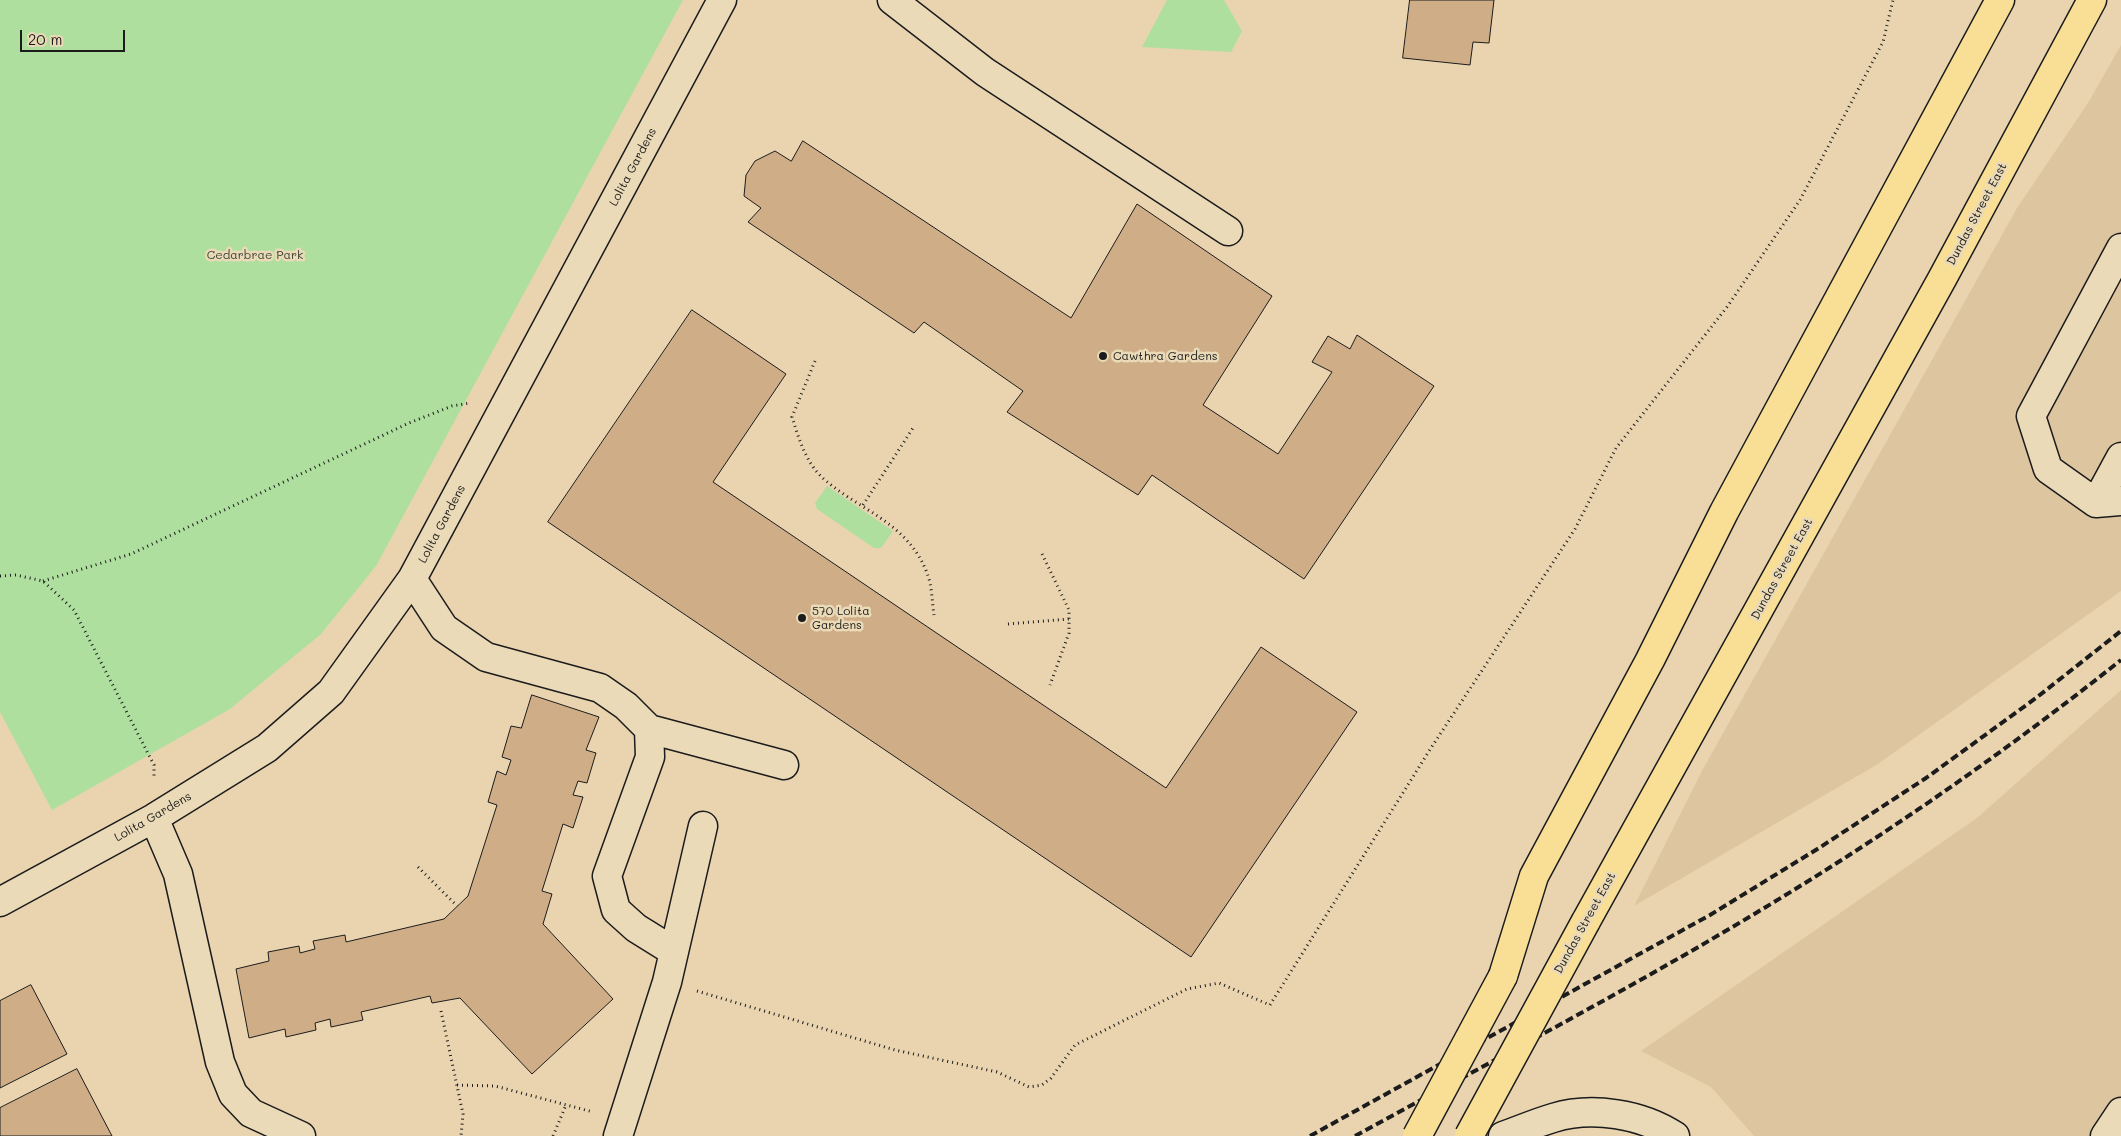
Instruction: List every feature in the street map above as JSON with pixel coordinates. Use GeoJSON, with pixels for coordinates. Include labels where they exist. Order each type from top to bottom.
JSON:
{"type":"FeatureCollection","features":[{"type":"Feature","properties":{"kind":"main road"},"geometry":{"type":"LineString","coordinates":[[1962,70],[1968,36],[1987,0]]}},
{"type":"Feature","properties":{"kind":"main road"},"geometry":{"type":"LineString","coordinates":[[1417,1136],[1503,976],[1534,876],[1650,660],[1724,512],[2000,0]]}},
{"type":"Feature","properties":{"kind":"main road","name":"Dundas Street East"},"geometry":{"type":"LineString","coordinates":[[1469,1136],[1586,921],[1923,314],[2092,0]]}},
{"type":"Feature","properties":{"kind":"street","name":"Lolita Gardens"},"geometry":{"type":"LineString","coordinates":[[0,902],[154,818],[267,748],[331,692],[412,579],[722,0]]}},
{"type":"Feature","properties":{"kind":"street"},"geometry":{"type":"LineString","coordinates":[[892,0],[985,72],[1228,231]]}},
{"type":"Feature","properties":{"kind":"street"},"geometry":{"type":"LineString","coordinates":[[2121,248],[2031,416],[2048,469],[2108,502],[2121,457]]}},
{"type":"Feature","properties":{"kind":"street"},"geometry":{"type":"LineString","coordinates":[[412,579],[444,628],[486,656],[600,688],[626,706],[649,728],[784,765]]}},
{"type":"Feature","properties":{"kind":"street"},"geometry":{"type":"LineString","coordinates":[[649,728],[650,757],[607,876],[616,910],[636,928],[673,952]]}},
{"type":"Feature","properties":{"kind":"street"},"geometry":{"type":"LineString","coordinates":[[154,818],[178,874],[220,1062],[233,1094],[251,1113],[301,1136]]}},
{"type":"Feature","properties":{"kind":"street"},"geometry":{"type":"LineString","coordinates":[[621,1126],[668,982],[673,952],[703,826]]}},
{"type":"Feature","properties":{"kind":"street"},"geometry":{"type":"LineString","coordinates":[[1503,1136],[1555,1117],[1583,1112],[1612,1113],[1628,1117],[1662,1127],[1675,1136]]}},
{"type":"Feature","properties":{"kind":"street"},"geometry":{"type":"LineString","coordinates":[[2105,1136],[2121,1112]]}},
{"type":"Feature","properties":{"kind":"path"},"geometry":{"type":"LineString","coordinates":[[668,982],[895,1050],[997,1072],[1029,1087],[1042,1085],[1051,1078],[1074,1045],[1187,989],[1219,983],[1270,1005],[1431,748],[1575,529],[1616,448],[1727,307],[1800,200],[1883,42],[1893,0]]}},
{"type":"Feature","properties":{"kind":"path"},"geometry":{"type":"LineString","coordinates":[[815,361],[792,417],[803,451],[824,479],[863,505],[908,540],[928,574],[934,615]]}},
{"type":"Feature","properties":{"kind":"path"},"geometry":{"type":"LineString","coordinates":[[0,576],[16,575],[43,581],[131,554],[408,423],[452,406],[510,397]]}},
{"type":"Feature","properties":{"kind":"path"},"geometry":{"type":"LineString","coordinates":[[863,505],[913,428]]}},
{"type":"Feature","properties":{"kind":"path"},"geometry":{"type":"LineString","coordinates":[[1042,554],[1069,610],[1069,633],[1050,685]]}},
{"type":"Feature","properties":{"kind":"path"},"geometry":{"type":"LineString","coordinates":[[43,581],[74,610],[154,765],[154,818]]}},
{"type":"Feature","properties":{"kind":"path"},"geometry":{"type":"LineString","coordinates":[[1008,624],[1069,619]]}},
{"type":"Feature","properties":{"kind":"path"},"geometry":{"type":"LineString","coordinates":[[418,867],[457,906]]}},
{"type":"Feature","properties":{"kind":"path"},"geometry":{"type":"LineString","coordinates":[[441,1011],[463,1114],[461,1136]]}},
{"type":"Feature","properties":{"kind":"path"},"geometry":{"type":"LineString","coordinates":[[457,1085],[495,1086],[587,1111],[621,1126]]}},
{"type":"Feature","properties":{"kind":"path"},"geometry":{"type":"LineString","coordinates":[[554,1136],[566,1105]]}},
{"type":"Feature","properties":{"kind":"shaded area"},"geometry":{"type":"Polygon","coordinates":[[[2121,45],[2121,591],[1878,764],[1634,906],[1703,769],[2017,208],[2088,103],[2121,45]]]}},
{"type":"Feature","properties":{"kind":"shaded area"},"geometry":{"type":"Polygon","coordinates":[[[2121,690],[2121,1136],[1754,1136],[1711,1087],[1641,1051],[1977,818],[2121,690]]]}},
{"type":"Feature","properties":{"kind":"green space","name":"Cedarbrae Park"},"geometry":{"type":"Polygon","coordinates":[[[0,0],[683,0],[376,566],[321,634],[230,709],[52,810],[0,712],[0,0]]]}},
{"type":"Feature","properties":{"kind":"green space"},"geometry":{"type":"Polygon","coordinates":[[[1167,0],[1224,0],[1242,31],[1231,52],[1142,47],[1167,0]]]}},
{"type":"Feature","properties":{"kind":"green space"},"geometry":{"type":"Polygon","coordinates":[[[827,486],[893,531],[881,548],[874,548],[817,509],[815,503],[827,486]]]}},
{"type":"Feature","properties":{"kind":"building"},"geometry":{"type":"Polygon","coordinates":[[[1410,0],[1494,0],[1489,43],[1473,42],[1470,65],[1403,58],[1410,0]]]}},
{"type":"Feature","properties":{"kind":"building","name":"Cawthra Gardens"},"geometry":{"type":"Polygon","coordinates":[[[803,141],[1071,318],[1137,204],[1272,296],[1203,405],[1278,454],[1332,372],[1312,362],[1328,336],[1350,349],[1357,335],[1434,386],[1304,579],[1152,475],[1138,495],[1007,412],[1023,391],[924,322],[914,333],[748,222],[761,208],[744,196],[746,175],[755,161],[775,151],[791,161],[803,141]]]}},
{"type":"Feature","properties":{"kind":"building","name":"570 Lolita Gardens"},"geometry":{"type":"Polygon","coordinates":[[[692,310],[786,374],[713,482],[1166,788],[1261,647],[1357,712],[1191,957],[548,522],[692,310]]]}},
{"type":"Feature","properties":{"kind":"building"},"geometry":{"type":"Polygon","coordinates":[[[532,695],[599,717],[586,750],[596,753],[587,783],[578,781],[573,795],[583,797],[573,828],[563,824],[542,891],[552,894],[543,924],[613,999],[532,1074],[460,998],[432,1003],[430,996],[361,1012],[363,1020],[331,1027],[330,1019],[315,1023],[316,1030],[286,1037],[285,1029],[249,1038],[236,969],[269,961],[268,952],[299,946],[300,953],[315,949],[313,941],[345,935],[346,942],[444,919],[468,896],[497,805],[488,802],[497,771],[506,775],[511,760],[502,757],[511,726],[521,728],[532,695]]]}},
{"type":"Feature","properties":{"kind":"building"},"geometry":{"type":"Polygon","coordinates":[[[31,985],[67,1054],[0,1088],[0,1001],[31,985]]]}},
{"type":"Feature","properties":{"kind":"building"},"geometry":{"type":"Polygon","coordinates":[[[77,1069],[112,1136],[0,1136],[0,1108],[77,1069]]]}},
{"type":"Feature","properties":{"kind":"railway"},"geometry":{"type":"LineString","coordinates":[[1310,1136],[1710,915],[1819,848],[1926,778],[2036,698],[2121,631]]}},
{"type":"Feature","properties":{"kind":"railway"},"geometry":{"type":"LineString","coordinates":[[1355,1136],[1535,1039],[1713,939],[1829,868],[1978,768],[2121,660]]}},
{"type":"Feature","properties":{"kind":"place","name":"Cawthra Gardens"},"geometry":{"type":"Point","coordinates":[1103,356]}},
{"type":"Feature","properties":{"kind":"place","name":"570 Lolita Gardens"},"geometry":{"type":"Point","coordinates":[802,618]}}]}
